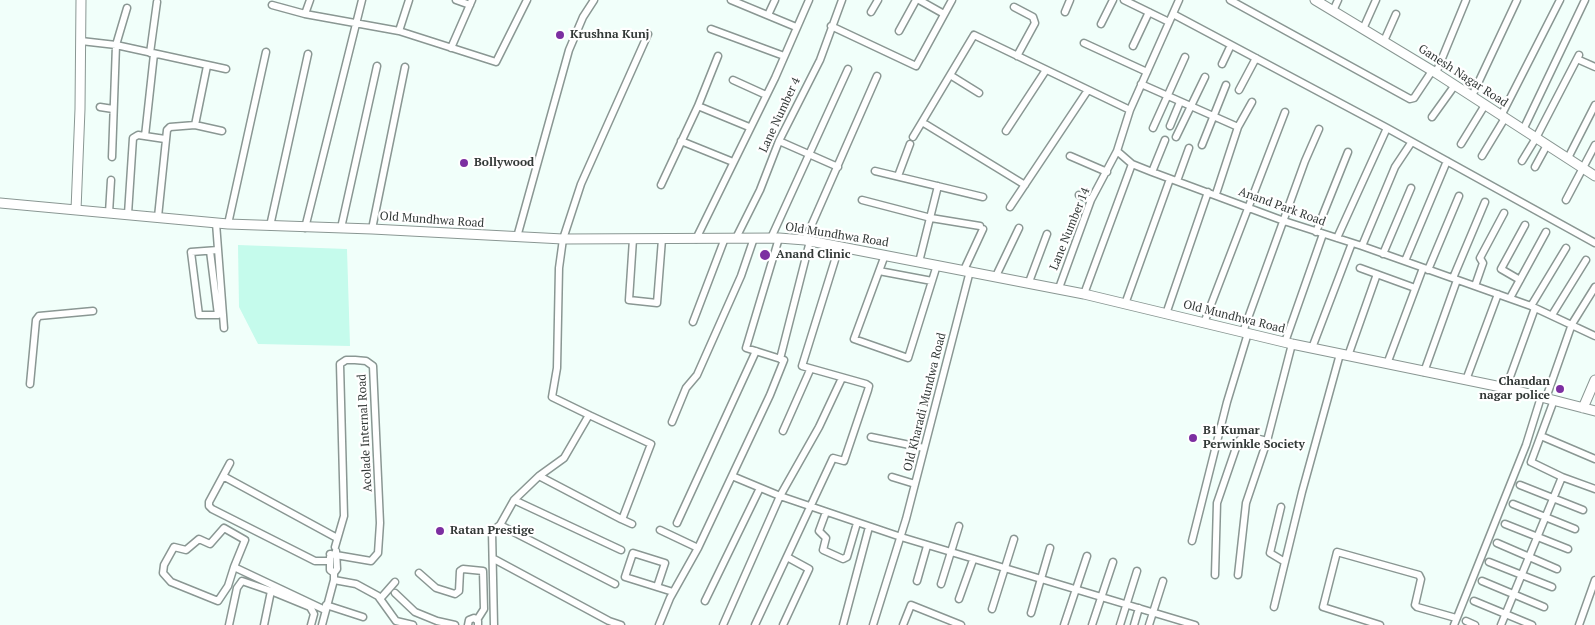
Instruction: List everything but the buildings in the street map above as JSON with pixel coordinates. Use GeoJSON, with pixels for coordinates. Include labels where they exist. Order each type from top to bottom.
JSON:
{"type":"FeatureCollection","features":[{"type":"Feature","properties":{"kind":"street"},"geometry":{"type":"LineString","coordinates":[[76,210],[81,0]]}},
{"type":"Feature","properties":{"kind":"street"},"geometry":{"type":"LineString","coordinates":[[305,14],[310,0]]}},
{"type":"Feature","properties":{"kind":"street"},"geometry":{"type":"LineString","coordinates":[[305,228],[362,0]]}},
{"type":"Feature","properties":{"kind":"street"},"geometry":{"type":"LineString","coordinates":[[399,31],[409,0]]}},
{"type":"Feature","properties":{"kind":"street"},"geometry":{"type":"LineString","coordinates":[[451,48],[471,2],[456,0]]}},
{"type":"Feature","properties":{"kind":"street"},"geometry":{"type":"LineString","coordinates":[[272,5],[305,14],[399,31],[496,62],[527,0]]}},
{"type":"Feature","properties":{"kind":"street"},"geometry":{"type":"LineString","coordinates":[[517,237],[569,50],[583,17],[594,0]]}},
{"type":"Feature","properties":{"kind":"street"},"geometry":{"type":"LineString","coordinates":[[731,0],[796,27]]}},
{"type":"Feature","properties":{"kind":"street"},"geometry":{"type":"LineString","coordinates":[[768,15],[775,0]]}},
{"type":"Feature","properties":{"kind":"street"},"geometry":{"type":"LineString","coordinates":[[696,239],[809,0]]}},
{"type":"Feature","properties":{"kind":"street","name":"Lane Number 4"},"geometry":{"type":"LineString","coordinates":[[736,238],[760,190],[779,141],[820,60],[830,26],[842,0]]}},
{"type":"Feature","properties":{"kind":"street"},"geometry":{"type":"LineString","coordinates":[[871,12],[878,0]]}},
{"type":"Feature","properties":{"kind":"street"},"geometry":{"type":"LineString","coordinates":[[899,31],[918,0],[944,14]]}},
{"type":"Feature","properties":{"kind":"street"},"geometry":{"type":"LineString","coordinates":[[830,26],[916,66],[952,0]]}},
{"type":"Feature","properties":{"kind":"street"},"geometry":{"type":"LineString","coordinates":[[1065,12],[1070,0]]}},
{"type":"Feature","properties":{"kind":"street"},"geometry":{"type":"LineString","coordinates":[[1101,24],[1113,0]]}},
{"type":"Feature","properties":{"kind":"street"},"geometry":{"type":"LineString","coordinates":[[1124,0],[1169,22]]}},
{"type":"Feature","properties":{"kind":"street"},"geometry":{"type":"LineString","coordinates":[[1117,151],[1130,110],[1180,0]]}},
{"type":"Feature","properties":{"kind":"street"},"geometry":{"type":"LineString","coordinates":[[1230,0],[1410,99],[1414,98],[1434,72],[1466,0]]}},
{"type":"Feature","properties":{"kind":"street"},"geometry":{"type":"LineString","coordinates":[[1333,11],[1338,0]]}},
{"type":"Feature","properties":{"kind":"street"},"geometry":{"type":"LineString","coordinates":[[1363,29],[1376,0]]}},
{"type":"Feature","properties":{"kind":"street"},"geometry":{"type":"LineString","coordinates":[[1472,96],[1517,0]]}},
{"type":"Feature","properties":{"kind":"street"},"geometry":{"type":"LineString","coordinates":[[1482,156],[1560,0]]}},
{"type":"Feature","properties":{"kind":"street"},"geometry":{"type":"LineString","coordinates":[[1523,130],[1585,0]]}},
{"type":"Feature","properties":{"kind":"street","name":"Ganesh Nagar Road"},"geometry":{"type":"LineString","coordinates":[[1319,1],[1455,85],[1595,176]]}},
{"type":"Feature","properties":{"kind":"street"},"geometry":{"type":"LineString","coordinates":[[145,136],[157,2]]}},
{"type":"Feature","properties":{"kind":"street"},"geometry":{"type":"LineString","coordinates":[[1014,6],[1033,17],[1035,23],[1017,56]]}},
{"type":"Feature","properties":{"kind":"street"},"geometry":{"type":"LineString","coordinates":[[112,157],[116,45],[127,8]]}},
{"type":"Feature","properties":{"kind":"street"},"geometry":{"type":"LineString","coordinates":[[1133,46],[1149,12]]}},
{"type":"Feature","properties":{"kind":"street"},"geometry":{"type":"LineString","coordinates":[[1173,14],[1387,128],[1411,143],[1595,243]]}},
{"type":"Feature","properties":{"kind":"street"},"geometry":{"type":"LineString","coordinates":[[1384,41],[1396,14]]}},
{"type":"Feature","properties":{"kind":"street"},"geometry":{"type":"LineString","coordinates":[[711,29],[784,56]]}},
{"type":"Feature","properties":{"kind":"street"},"geometry":{"type":"LineString","coordinates":[[621,518],[651,444],[552,398],[557,368],[559,268],[563,239],[581,184],[648,34]]}},
{"type":"Feature","properties":{"kind":"street"},"geometry":{"type":"LineString","coordinates":[[912,137],[974,35],[1130,110]]}},
{"type":"Feature","properties":{"kind":"street"},"geometry":{"type":"LineString","coordinates":[[81,42],[116,45],[226,69]]}},
{"type":"Feature","properties":{"kind":"street"},"geometry":{"type":"LineString","coordinates":[[1084,43],[1147,72]]}},
{"type":"Feature","properties":{"kind":"street"},"geometry":{"type":"LineString","coordinates":[[1222,64],[1231,45]]}},
{"type":"Feature","properties":{"kind":"street"},"geometry":{"type":"LineString","coordinates":[[228,224],[266,52]]}},
{"type":"Feature","properties":{"kind":"street"},"geometry":{"type":"LineString","coordinates":[[270,226],[308,54]]}},
{"type":"Feature","properties":{"kind":"street"},"geometry":{"type":"LineString","coordinates":[[661,185],[698,106],[718,56]]}},
{"type":"Feature","properties":{"kind":"street"},"geometry":{"type":"LineString","coordinates":[[1153,128],[1185,57]]}},
{"type":"Feature","properties":{"kind":"street"},"geometry":{"type":"LineString","coordinates":[[1522,162],[1578,57],[1595,67]]}},
{"type":"Feature","properties":{"kind":"street"},"geometry":{"type":"LineString","coordinates":[[1239,90],[1256,58]]}},
{"type":"Feature","properties":{"kind":"street"},"geometry":{"type":"LineString","coordinates":[[195,125],[207,66]]}},
{"type":"Feature","properties":{"kind":"street"},"geometry":{"type":"LineString","coordinates":[[341,228],[377,66]]}},
{"type":"Feature","properties":{"kind":"street"},"geometry":{"type":"LineString","coordinates":[[372,228],[405,67]]}},
{"type":"Feature","properties":{"kind":"street"},"geometry":{"type":"LineString","coordinates":[[659,625],[673,592],[698,548],[732,476],[770,395],[784,360],[746,348],[775,238],[809,154],[848,69]]}},
{"type":"Feature","properties":{"kind":"street"},"geometry":{"type":"LineString","coordinates":[[1006,130],[1046,70]]}},
{"type":"Feature","properties":{"kind":"street"},"geometry":{"type":"LineString","coordinates":[[950,75],[978,92]]}},
{"type":"Feature","properties":{"kind":"street"},"geometry":{"type":"LineString","coordinates":[[780,359],[807,241],[877,76]]}},
{"type":"Feature","properties":{"kind":"street"},"geometry":{"type":"LineString","coordinates":[[1176,137],[1205,77]]}},
{"type":"Feature","properties":{"kind":"street"},"geometry":{"type":"LineString","coordinates":[[733,80],[766,94]]}},
{"type":"Feature","properties":{"kind":"street"},"geometry":{"type":"LineString","coordinates":[[1141,84],[1238,127]]}},
{"type":"Feature","properties":{"kind":"street"},"geometry":{"type":"LineString","coordinates":[[1202,145],[1226,85]]}},
{"type":"Feature","properties":{"kind":"street"},"geometry":{"type":"LineString","coordinates":[[1432,117],[1455,85]]}},
{"type":"Feature","properties":{"kind":"street"},"geometry":{"type":"LineString","coordinates":[[1010,207],[1088,90]]}},
{"type":"Feature","properties":{"kind":"street"},"geometry":{"type":"LineString","coordinates":[[1170,126],[1180,102]]}},
{"type":"Feature","properties":{"kind":"street"},"geometry":{"type":"LineString","coordinates":[[1216,194],[1238,127],[1252,102]]}},
{"type":"Feature","properties":{"kind":"street"},"geometry":{"type":"LineString","coordinates":[[1460,144],[1486,105]]}},
{"type":"Feature","properties":{"kind":"street"},"geometry":{"type":"LineString","coordinates":[[1568,158],[1595,105]]}},
{"type":"Feature","properties":{"kind":"street"},"geometry":{"type":"LineString","coordinates":[[698,106],[749,128]]}},
{"type":"Feature","properties":{"kind":"street"},"geometry":{"type":"LineString","coordinates":[[100,107],[113,108]]}},
{"type":"Feature","properties":{"kind":"street"},"geometry":{"type":"LineString","coordinates":[[1204,323],[1285,112]]}},
{"type":"Feature","properties":{"kind":"street"},"geometry":{"type":"LineString","coordinates":[[922,122],[1025,185]]}},
{"type":"Feature","properties":{"kind":"street"},"geometry":{"type":"LineString","coordinates":[[158,217],[166,130],[195,125],[222,131]]}},
{"type":"Feature","properties":{"kind":"street"},"geometry":{"type":"LineString","coordinates":[[1337,238],[1387,128]]}},
{"type":"Feature","properties":{"kind":"street"},"geometry":{"type":"LineString","coordinates":[[1192,541],[1222,419],[1246,333],[1305,161],[1319,129]]}},
{"type":"Feature","properties":{"kind":"street"},"geometry":{"type":"LineString","coordinates":[[128,214],[132,142],[135,136],[165,139]]}},
{"type":"Feature","properties":{"kind":"street"},"geometry":{"type":"LineString","coordinates":[[1152,172],[1165,140]]}},
{"type":"Feature","properties":{"kind":"street"},"geometry":{"type":"LineString","coordinates":[[681,141],[733,162]]}},
{"type":"Feature","properties":{"kind":"street"},"geometry":{"type":"LineString","coordinates":[[779,141],[838,167]]}},
{"type":"Feature","properties":{"kind":"street"},"geometry":{"type":"LineString","coordinates":[[1362,246],[1395,167],[1411,143]]}},
{"type":"Feature","properties":{"kind":"street"},"geometry":{"type":"LineString","coordinates":[[898,176],[910,144]]}},
{"type":"Feature","properties":{"kind":"street"},"geometry":{"type":"LineString","coordinates":[[1535,168],[1548,145]]}},
{"type":"Feature","properties":{"kind":"street"},"geometry":{"type":"LineString","coordinates":[[1566,200],[1595,145]]}},
{"type":"Feature","properties":{"kind":"street"},"geometry":{"type":"LineString","coordinates":[[1125,304],[1174,180],[1189,148]]}},
{"type":"Feature","properties":{"kind":"street","name":"Anand Park Road"},"geometry":{"type":"LineString","coordinates":[[1117,151],[1132,164],[1152,172],[1216,194],[1284,221],[1510,298],[1552,315],[1595,336]]}},
{"type":"Feature","properties":{"kind":"street","name":"Lane Number 14"},"geometry":{"type":"LineString","coordinates":[[1058,288],[1091,200],[1117,151]]}},
{"type":"Feature","properties":{"kind":"street"},"geometry":{"type":"LineString","coordinates":[[1238,575],[1246,503],[1267,442],[1288,343],[1319,233],[1348,152]]}},
{"type":"Feature","properties":{"kind":"street"},"geometry":{"type":"LineString","coordinates":[[1070,156],[1106,172]]}},
{"type":"Feature","properties":{"kind":"street"},"geometry":{"type":"LineString","coordinates":[[1405,261],[1447,161]]}},
{"type":"Feature","properties":{"kind":"street"},"geometry":{"type":"LineString","coordinates":[[1084,294],[1132,164]]}},
{"type":"Feature","properties":{"kind":"street"},"geometry":{"type":"LineString","coordinates":[[875,171],[984,196]]}},
{"type":"Feature","properties":{"kind":"street"},"geometry":{"type":"LineString","coordinates":[[109,213],[111,180]]}},
{"type":"Feature","properties":{"kind":"street"},"geometry":{"type":"LineString","coordinates":[[920,262],[938,186]]}},
{"type":"Feature","properties":{"kind":"street"},"geometry":{"type":"LineString","coordinates":[[1383,254],[1411,188]]}},
{"type":"Feature","properties":{"kind":"street"},"geometry":{"type":"LineString","coordinates":[[1166,314],[1208,192]]}},
{"type":"Feature","properties":{"kind":"street"},"geometry":{"type":"LineString","coordinates":[[1079,195],[1091,200]]}},
{"type":"Feature","properties":{"kind":"street"},"geometry":{"type":"LineString","coordinates":[[1387,364],[1415,288],[1426,269],[1459,196]]}},
{"type":"Feature","properties":{"kind":"street"},"geometry":{"type":"LineString","coordinates":[[862,200],[931,218]]}},
{"type":"Feature","properties":{"kind":"street"},"geometry":{"type":"LineString","coordinates":[[1424,372],[1455,279],[1485,202]]}},
{"type":"Feature","properties":{"kind":"street","name":"Old Mundhwa Road"},"geometry":{"type":"LineString","coordinates":[[0,203],[228,224],[305,228],[372,228],[563,239],[775,238],[807,241],[1058,288],[1288,343],[1506,388],[1595,411]]}},
{"type":"Feature","properties":{"kind":"street"},"geometry":{"type":"LineString","coordinates":[[1475,286],[1484,262],[1480,258],[1504,213]]}},
{"type":"Feature","properties":{"kind":"street","name":"Old Kharadi Mundwa Road"},"geometry":{"type":"LineString","coordinates":[[873,625],[901,537],[967,270],[981,228],[931,218]]}},
{"type":"Feature","properties":{"kind":"street"},"geometry":{"type":"LineString","coordinates":[[216,223],[224,328]]}},
{"type":"Feature","properties":{"kind":"street"},"geometry":{"type":"LineString","coordinates":[[1520,280],[1501,269],[1525,225]]}},
{"type":"Feature","properties":{"kind":"street"},"geometry":{"type":"LineString","coordinates":[[996,276],[1019,228]]}},
{"type":"Feature","properties":{"kind":"street"},"geometry":{"type":"LineString","coordinates":[[1510,298],[1546,232]]}},
{"type":"Feature","properties":{"kind":"street"},"geometry":{"type":"LineString","coordinates":[[1028,282],[1047,234]]}},
{"type":"Feature","properties":{"kind":"street"},"geometry":{"type":"LineString","coordinates":[[693,322],[725,238]]}},
{"type":"Feature","properties":{"kind":"street"},"geometry":{"type":"LineString","coordinates":[[672,422],[686,388],[697,375],[741,276],[754,238]]}},
{"type":"Feature","properties":{"kind":"street"},"geometry":{"type":"LineString","coordinates":[[633,239],[629,300],[657,302],[662,239]]}},
{"type":"Feature","properties":{"kind":"street"},"geometry":{"type":"LineString","coordinates":[[1312,348],[1352,243]]}},
{"type":"Feature","properties":{"kind":"street"},"geometry":{"type":"LineString","coordinates":[[755,625],[833,458],[844,460],[869,386],[810,370],[802,366],[840,247]]}},
{"type":"Feature","properties":{"kind":"street"},"geometry":{"type":"LineString","coordinates":[[1506,388],[1533,307],[1566,248]]}},
{"type":"Feature","properties":{"kind":"street"},"geometry":{"type":"LineString","coordinates":[[210,251],[218,315],[199,315],[191,252],[218,250]]}},
{"type":"Feature","properties":{"kind":"street"},"geometry":{"type":"LineString","coordinates":[[885,255],[854,339],[905,358],[910,357],[937,265]]}},
{"type":"Feature","properties":{"kind":"street"},"geometry":{"type":"LineString","coordinates":[[1552,315],[1586,260]]}},
{"type":"Feature","properties":{"kind":"street"},"geometry":{"type":"LineString","coordinates":[[1360,268],[1415,288]]}},
{"type":"Feature","properties":{"kind":"street"},"geometry":{"type":"LineString","coordinates":[[879,271],[932,281]]}},
{"type":"Feature","properties":{"kind":"street"},"geometry":{"type":"LineString","coordinates":[[1274,607],[1344,355],[1377,274]]}},
{"type":"Feature","properties":{"kind":"street"},"geometry":{"type":"LineString","coordinates":[[1380,625],[1323,607],[1337,552],[1419,575],[1421,579],[1416,601],[1417,607],[1455,622],[1526,445],[1547,398],[1572,324],[1595,287]]}},
{"type":"Feature","properties":{"kind":"street"},"geometry":{"type":"LineString","coordinates":[[1466,380],[1498,294]]}},
{"type":"Feature","properties":{"kind":"street"},"geometry":{"type":"LineString","coordinates":[[30,384],[36,320],[40,316],[93,311]]}},
{"type":"Feature","properties":{"kind":"street"},"geometry":{"type":"LineString","coordinates":[[677,523],[756,351]]}},
{"type":"Feature","properties":{"kind":"street","name":"Acolade Internal Road"},"geometry":{"type":"LineString","coordinates":[[322,625],[337,569],[332,557],[344,516],[340,364],[346,360],[366,361],[373,366],[380,523],[378,553],[371,561],[332,557]]}},
{"type":"Feature","properties":{"kind":"street"},"geometry":{"type":"LineString","coordinates":[[783,431],[810,370]]}},
{"type":"Feature","properties":{"kind":"street"},"geometry":{"type":"LineString","coordinates":[[723,625],[780,496],[819,427],[842,378]]}},
{"type":"Feature","properties":{"kind":"street"},"geometry":{"type":"LineString","coordinates":[[1583,408],[1595,380]]}},
{"type":"Feature","properties":{"kind":"street"},"geometry":{"type":"LineString","coordinates":[[1547,398],[1541,436],[1531,462],[1562,477],[1595,489]]}},
{"type":"Feature","properties":{"kind":"street"},"geometry":{"type":"LineString","coordinates":[[494,625],[492,531],[500,525],[514,500],[539,476],[564,458],[589,415]]}},
{"type":"Feature","properties":{"kind":"street"},"geometry":{"type":"LineString","coordinates":[[1215,575],[1217,503],[1238,442],[1244,435],[1267,442]]}},
{"type":"Feature","properties":{"kind":"street"},"geometry":{"type":"LineString","coordinates":[[871,436],[924,448]]}},
{"type":"Feature","properties":{"kind":"street"},"geometry":{"type":"LineString","coordinates":[[1541,436],[1595,459]]}},
{"type":"Feature","properties":{"kind":"street"},"geometry":{"type":"LineString","coordinates":[[230,464],[209,502],[209,506],[212,509],[315,562],[332,557]]}},
{"type":"Feature","properties":{"kind":"street"},"geometry":{"type":"LineString","coordinates":[[223,476],[337,538]]}},
{"type":"Feature","properties":{"kind":"street"},"geometry":{"type":"LineString","coordinates":[[539,476],[632,524]]}},
{"type":"Feature","properties":{"kind":"street"},"geometry":{"type":"LineString","coordinates":[[732,476],[780,496],[927,546],[1194,625]]}},
{"type":"Feature","properties":{"kind":"street"},"geometry":{"type":"LineString","coordinates":[[892,477],[915,484]]}},
{"type":"Feature","properties":{"kind":"street"},"geometry":{"type":"LineString","coordinates":[[1501,625],[1551,499],[1562,477]]}},
{"type":"Feature","properties":{"kind":"street"},"geometry":{"type":"LineString","coordinates":[[1520,485],[1551,499],[1583,510]]}},
{"type":"Feature","properties":{"kind":"street"},"geometry":{"type":"LineString","coordinates":[[705,601],[760,488]]}},
{"type":"Feature","properties":{"kind":"street"},"geometry":{"type":"LineString","coordinates":[[514,500],[621,550]]}},
{"type":"Feature","properties":{"kind":"street"},"geometry":{"type":"LineString","coordinates":[[1513,504],[1575,530]]}},
{"type":"Feature","properties":{"kind":"street"},"geometry":{"type":"LineString","coordinates":[[1281,507],[1270,553],[1272,556],[1285,562]]}},
{"type":"Feature","properties":{"kind":"street"},"geometry":{"type":"LineString","coordinates":[[826,512],[819,531],[826,538],[823,550],[843,559],[847,557],[857,523]]}},
{"type":"Feature","properties":{"kind":"street"},"geometry":{"type":"LineString","coordinates":[[1505,524],[1568,549]]}},
{"type":"Feature","properties":{"kind":"street"},"geometry":{"type":"LineString","coordinates":[[500,525],[615,584]]}},
{"type":"Feature","properties":{"kind":"street"},"geometry":{"type":"LineString","coordinates":[[941,584],[959,526]]}},
{"type":"Feature","properties":{"kind":"street"},"geometry":{"type":"LineString","coordinates":[[842,625],[869,527]]}},
{"type":"Feature","properties":{"kind":"street"},"geometry":{"type":"LineString","coordinates":[[224,528],[246,540],[234,567],[228,586],[218,601],[171,582],[163,573],[164,564],[174,546],[186,550],[199,539],[210,544],[224,528]]}},
{"type":"Feature","properties":{"kind":"street"},"geometry":{"type":"LineString","coordinates":[[660,530],[698,548]]}},
{"type":"Feature","properties":{"kind":"street"},"geometry":{"type":"LineString","coordinates":[[992,609],[1014,539]]}},
{"type":"Feature","properties":{"kind":"street"},"geometry":{"type":"LineString","coordinates":[[1497,543],[1557,569]]}},
{"type":"Feature","properties":{"kind":"street"},"geometry":{"type":"LineString","coordinates":[[917,582],[927,546]]}},
{"type":"Feature","properties":{"kind":"street"},"geometry":{"type":"LineString","coordinates":[[1031,613],[1050,548]]}},
{"type":"Feature","properties":{"kind":"street"},"geometry":{"type":"LineString","coordinates":[[656,587],[665,563],[633,553],[624,577],[656,587],[673,592]]}},
{"type":"Feature","properties":{"kind":"street"},"geometry":{"type":"LineString","coordinates":[[1064,625],[1087,556]]}},
{"type":"Feature","properties":{"kind":"street"},"geometry":{"type":"LineString","coordinates":[[783,625],[809,569],[787,557]]}},
{"type":"Feature","properties":{"kind":"street"},"geometry":{"type":"LineString","coordinates":[[494,559],[608,621],[621,625]]}},
{"type":"Feature","properties":{"kind":"street"},"geometry":{"type":"LineString","coordinates":[[959,599],[973,560]]}},
{"type":"Feature","properties":{"kind":"street"},"geometry":{"type":"LineString","coordinates":[[1092,625],[1113,562]]}},
{"type":"Feature","properties":{"kind":"street"},"geometry":{"type":"LineString","coordinates":[[1490,562],[1520,576],[1552,587]]}},
{"type":"Feature","properties":{"kind":"street"},"geometry":{"type":"LineString","coordinates":[[234,567],[326,608],[363,617]]}},
{"type":"Feature","properties":{"kind":"street"},"geometry":{"type":"LineString","coordinates":[[419,574],[436,588],[455,594],[459,591],[460,571],[463,569],[483,571],[484,609],[478,622],[470,619],[468,625]]}},
{"type":"Feature","properties":{"kind":"street"},"geometry":{"type":"LineString","coordinates":[[1120,625],[1137,571]]}},
{"type":"Feature","properties":{"kind":"street"},"geometry":{"type":"LineString","coordinates":[[334,576],[356,584],[380,599],[396,621],[413,625]]}},
{"type":"Feature","properties":{"kind":"street"},"geometry":{"type":"LineString","coordinates":[[1579,625],[1595,580]]}},
{"type":"Feature","properties":{"kind":"street"},"geometry":{"type":"LineString","coordinates":[[229,625],[238,588],[242,581],[310,607],[314,614],[311,625]]}},
{"type":"Feature","properties":{"kind":"street"},"geometry":{"type":"LineString","coordinates":[[1149,625],[1163,581]]}},
{"type":"Feature","properties":{"kind":"street"},"geometry":{"type":"LineString","coordinates":[[380,599],[395,582]]}},
{"type":"Feature","properties":{"kind":"street"},"geometry":{"type":"LineString","coordinates":[[1482,582],[1544,607]]}},
{"type":"Feature","properties":{"kind":"street"},"geometry":{"type":"LineString","coordinates":[[264,625],[271,591]]}},
{"type":"Feature","properties":{"kind":"street"},"geometry":{"type":"LineString","coordinates":[[395,593],[415,612],[437,621],[455,625]]}},
{"type":"Feature","properties":{"kind":"street"},"geometry":{"type":"LineString","coordinates":[[1474,601],[1532,625]]}},
{"type":"Feature","properties":{"kind":"street"},"geometry":{"type":"LineString","coordinates":[[903,625],[911,605],[962,625]]}},
{"type":"Feature","properties":{"kind":"street"},"geometry":{"type":"LineString","coordinates":[[1134,625],[1139,608]]}},
{"type":"Feature","properties":{"kind":"street"},"geometry":{"type":"LineString","coordinates":[[1466,621],[1475,625]]}},
{"type":"Feature","properties":{"kind":"green space"},"geometry":{"type":"Polygon","coordinates":[[[238,245],[347,249],[350,346],[258,344],[239,307],[238,245]]]}},
{"type":"Feature","properties":{"kind":"place","name":"Krushna Kunj"},"geometry":{"type":"Point","coordinates":[560,35]}},
{"type":"Feature","properties":{"kind":"place","name":"Bollywood"},"geometry":{"type":"Point","coordinates":[464,163]}},
{"type":"Feature","properties":{"kind":"place","name":"Anand Clinic"},"geometry":{"type":"Point","coordinates":[765,255]}},
{"type":"Feature","properties":{"kind":"place","name":"Chandan nagar police"},"geometry":{"type":"Point","coordinates":[1560,389]}},
{"type":"Feature","properties":{"kind":"place","name":"B1 Kumar Perwinkle Society"},"geometry":{"type":"Point","coordinates":[1193,438]}},
{"type":"Feature","properties":{"kind":"place","name":"Ratan Prestige"},"geometry":{"type":"Point","coordinates":[440,531]}}]}
